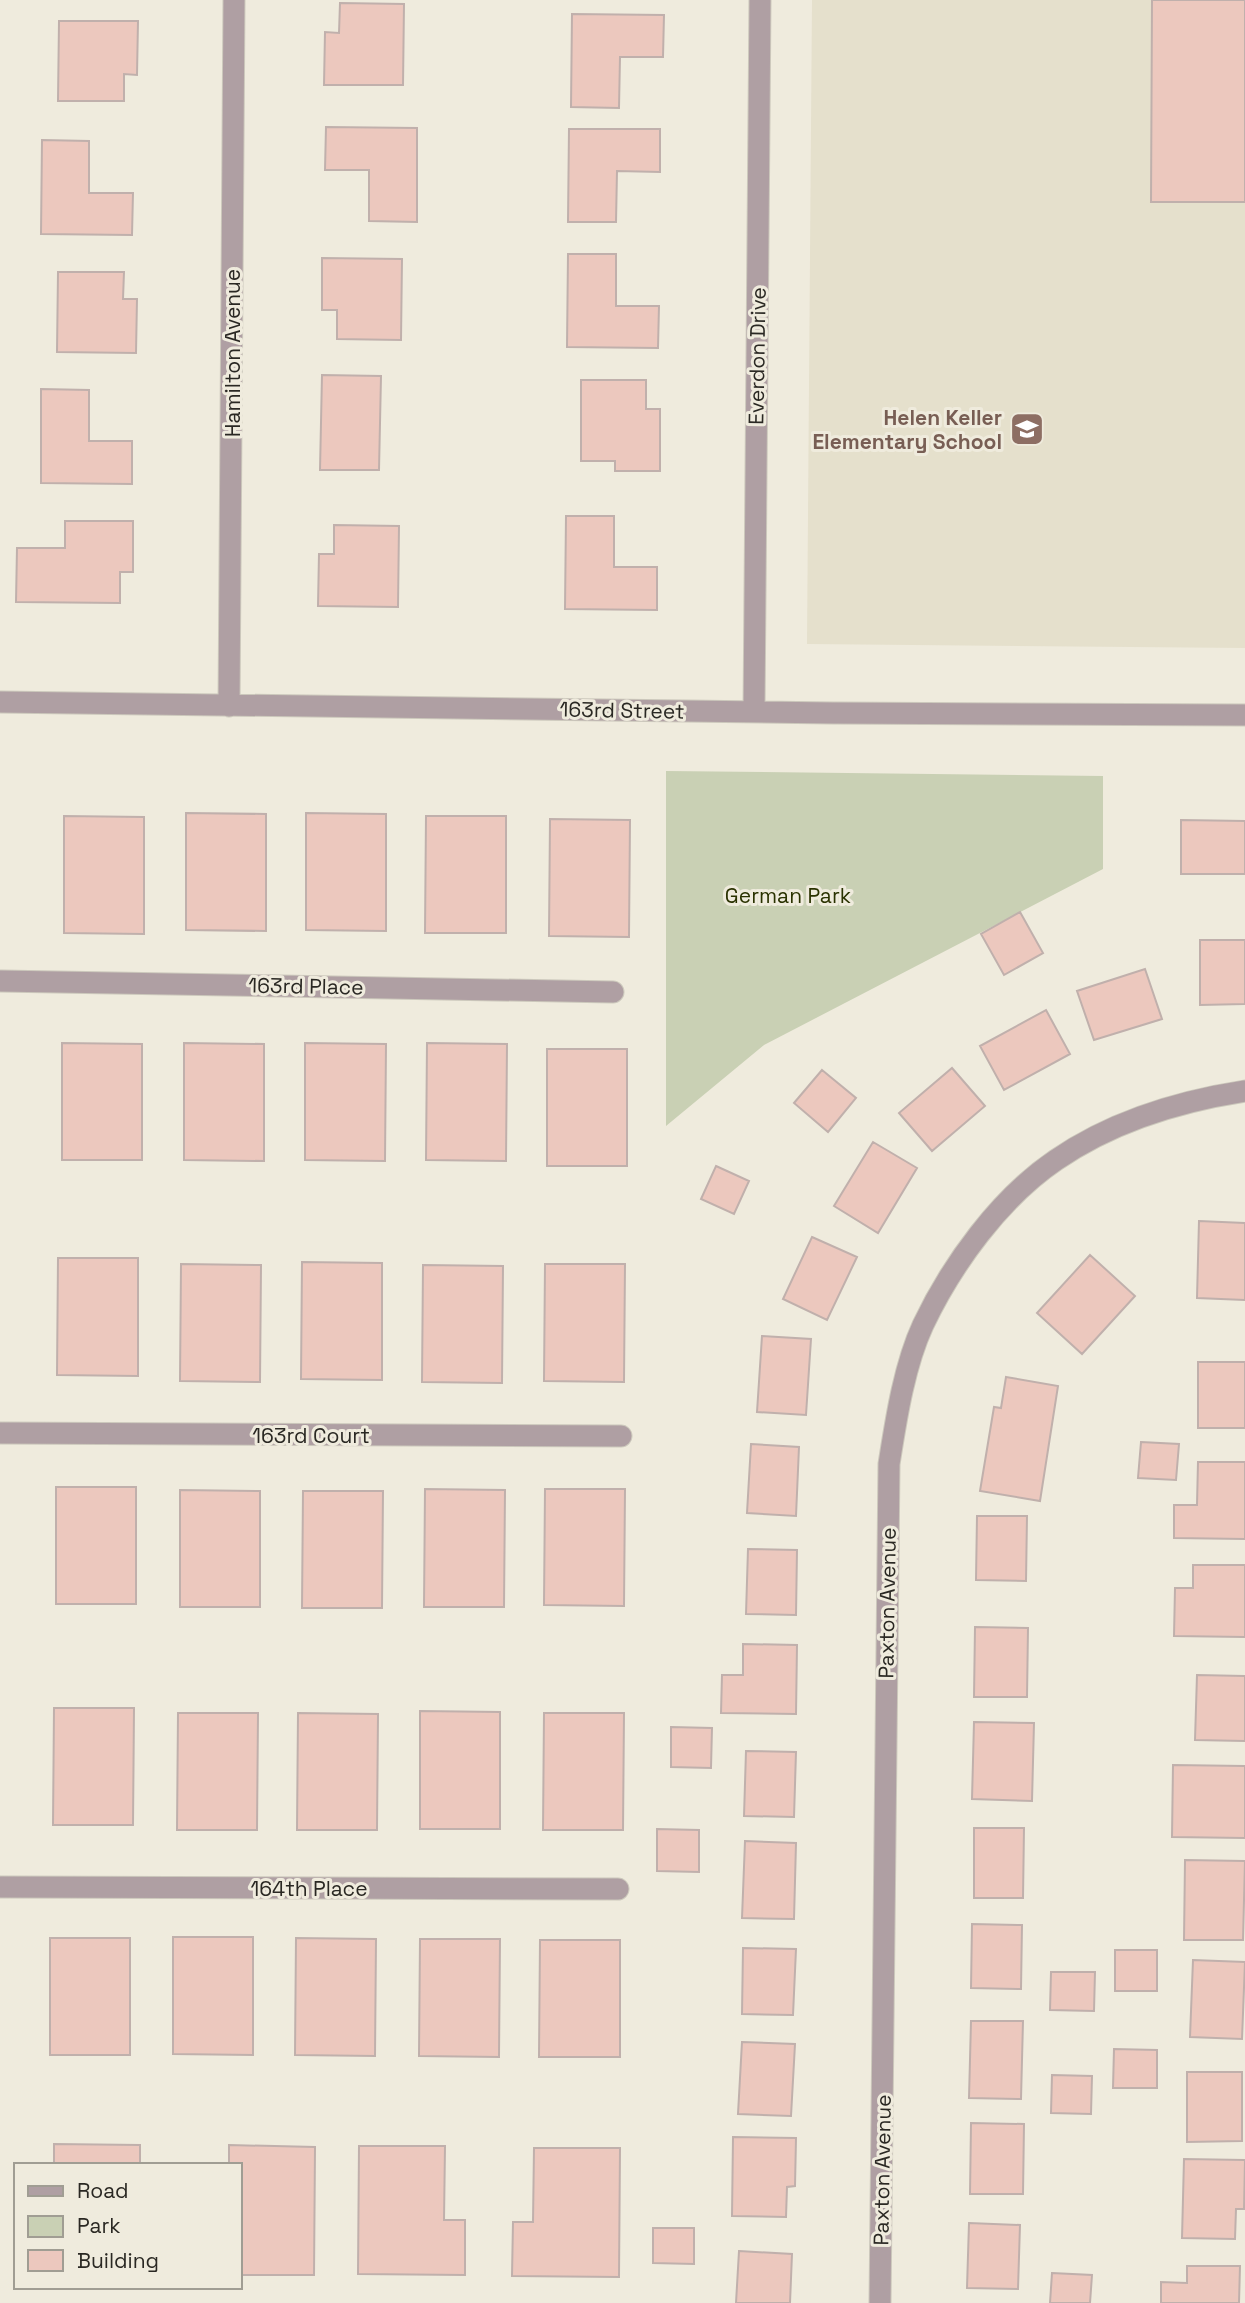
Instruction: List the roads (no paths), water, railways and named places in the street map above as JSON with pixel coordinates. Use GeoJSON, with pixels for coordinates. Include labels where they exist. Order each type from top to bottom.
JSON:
{"type":"FeatureCollection","features":[{"type":"Feature","properties":{"kind":"street","name":"Hamilton Avenue"},"geometry":{"type":"LineString","coordinates":[[229,706],[234,0]]}},
{"type":"Feature","properties":{"kind":"street","name":"Everdon Drive"},"geometry":{"type":"LineString","coordinates":[[754,712],[760,0]]}},
{"type":"Feature","properties":{"kind":"street","name":"163rd Street"},"geometry":{"type":"LineString","coordinates":[[0,702],[754,712],[1245,715]]}},
{"type":"Feature","properties":{"kind":"street","name":"163rd Place"},"geometry":{"type":"LineString","coordinates":[[0,981],[612,992]]}},
{"type":"Feature","properties":{"kind":"street","name":"Paxton Avenue"},"geometry":{"type":"LineString","coordinates":[[880,2303],[889,1464],[900,1397],[922,1326],[963,1254],[991,1218],[1054,1160],[1092,1138],[1185,1102],[1245,1091]]}},
{"type":"Feature","properties":{"kind":"street","name":"163rd Court"},"geometry":{"type":"LineString","coordinates":[[0,1433],[621,1436]]}},
{"type":"Feature","properties":{"kind":"street","name":"164th Place"},"geometry":{"type":"LineString","coordinates":[[0,1887],[618,1889]]}},
{"type":"Feature","properties":{"kind":"place","name":"Helen Keller Elementary School"},"geometry":{"type":"Point","coordinates":[1027,429]}},
{"type":"Feature","properties":{"kind":"park label","name":"German Park"},"geometry":{"type":"Point","coordinates":[788,895]}}]}
